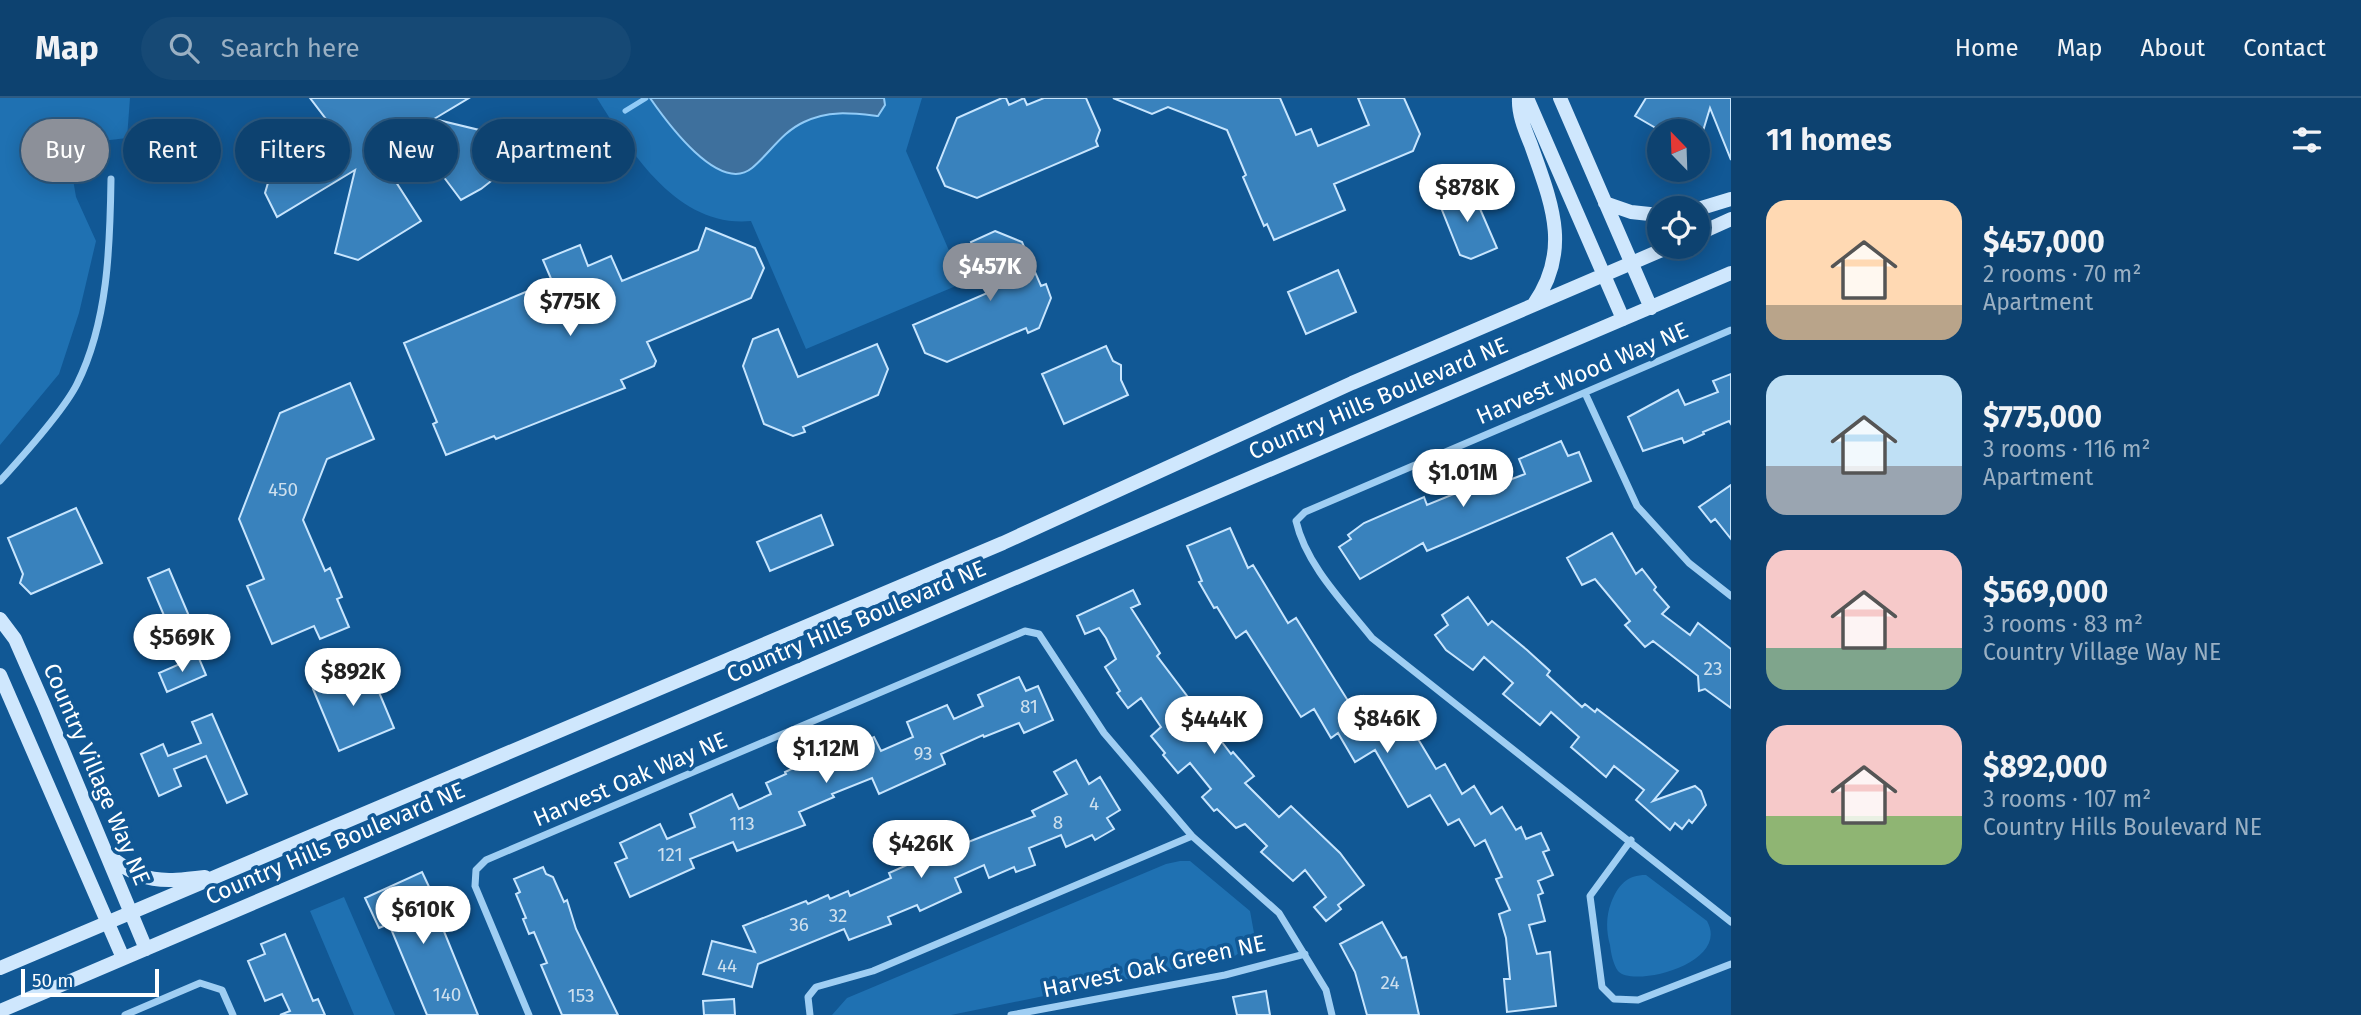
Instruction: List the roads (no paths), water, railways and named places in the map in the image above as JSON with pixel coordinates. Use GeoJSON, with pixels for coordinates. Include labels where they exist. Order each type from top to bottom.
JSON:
{"type":"FeatureCollection","features":[{"type":"Feature","properties":{"kind":"main road"},"geometry":{"type":"LineString","coordinates":[[1518,98],[1528,138],[1551,203],[1556,237],[1550,279],[1533,305]]}},
{"type":"Feature","properties":{"kind":"main road"},"geometry":{"type":"LineString","coordinates":[[1527,98],[1623,319]]}},
{"type":"Feature","properties":{"kind":"main road"},"geometry":{"type":"LineString","coordinates":[[1560,98],[1651,308]]}},
{"type":"Feature","properties":{"kind":"main road"},"geometry":{"type":"LineString","coordinates":[[1710,205],[1731,199]]}},
{"type":"Feature","properties":{"kind":"main road"},"geometry":{"type":"LineString","coordinates":[[1605,204],[1647,214]]}},
{"type":"Feature","properties":{"kind":"main road"},"geometry":{"type":"LineString","coordinates":[[1710,229],[1731,219]]}},
{"type":"Feature","properties":{"kind":"main road","name":"Country Hills Boulevard NE"},"geometry":{"type":"LineString","coordinates":[[0,968],[1012,540],[1303,405],[1647,257]]}},
{"type":"Feature","properties":{"kind":"main road","name":"Country Hills Boulevard NE"},"geometry":{"type":"LineString","coordinates":[[0,1012],[1731,273]]}},
{"type":"Feature","properties":{"kind":"main road","name":"Country Village Way NE"},"geometry":{"type":"LineString","coordinates":[[0,619],[15,639],[146,949]]}},
{"type":"Feature","properties":{"kind":"main road"},"geometry":{"type":"LineString","coordinates":[[0,675],[123,958]]}},
{"type":"Feature","properties":{"kind":"main road"},"geometry":{"type":"LineString","coordinates":[[106,854],[136,876],[157,881],[224,875]]}},
{"type":"Feature","properties":{"kind":"street"},"geometry":{"type":"LineString","coordinates":[[0,481],[76,385],[99,322],[110,228],[111,179]]}},
{"type":"Feature","properties":{"kind":"street","name":"Harvest Wood Way NE"},"geometry":{"type":"LineString","coordinates":[[1631,840],[1372,638],[1329,586],[1300,537],[1296,521],[1305,512],[1731,330]]}},
{"type":"Feature","properties":{"kind":"street"},"geometry":{"type":"LineString","coordinates":[[1585,393],[1637,506],[1689,563],[1731,596]]}},
{"type":"Feature","properties":{"kind":"street","name":"Harvest Oak Way NE"},"geometry":{"type":"LineString","coordinates":[[529,1015],[475,886],[476,870],[486,860],[1025,631],[1039,634],[1104,733],[1192,835],[1279,913],[1326,990],[1332,1015]]}},
{"type":"Feature","properties":{"kind":"street"},"geometry":{"type":"LineString","coordinates":[[810,1015],[808,997],[816,987],[873,971],[1192,835]]}},
{"type":"Feature","properties":{"kind":"street"},"geometry":{"type":"LineString","coordinates":[[1731,922],[1631,840],[1590,896],[1602,987],[1614,999],[1638,1000],[1731,964]]}},
{"type":"Feature","properties":{"kind":"street","name":"Harvest Oak Green NE"},"geometry":{"type":"LineString","coordinates":[[1011,1015],[1225,975],[1305,954]]}},
{"type":"Feature","properties":{"kind":"street"},"geometry":{"type":"LineString","coordinates":[[125,1015],[200,983],[222,990],[233,1015]]}},
{"type":"Feature","properties":{"kind":"waterway"},"geometry":{"type":"LineString","coordinates":[[625,111],[646,98]]}}]}
